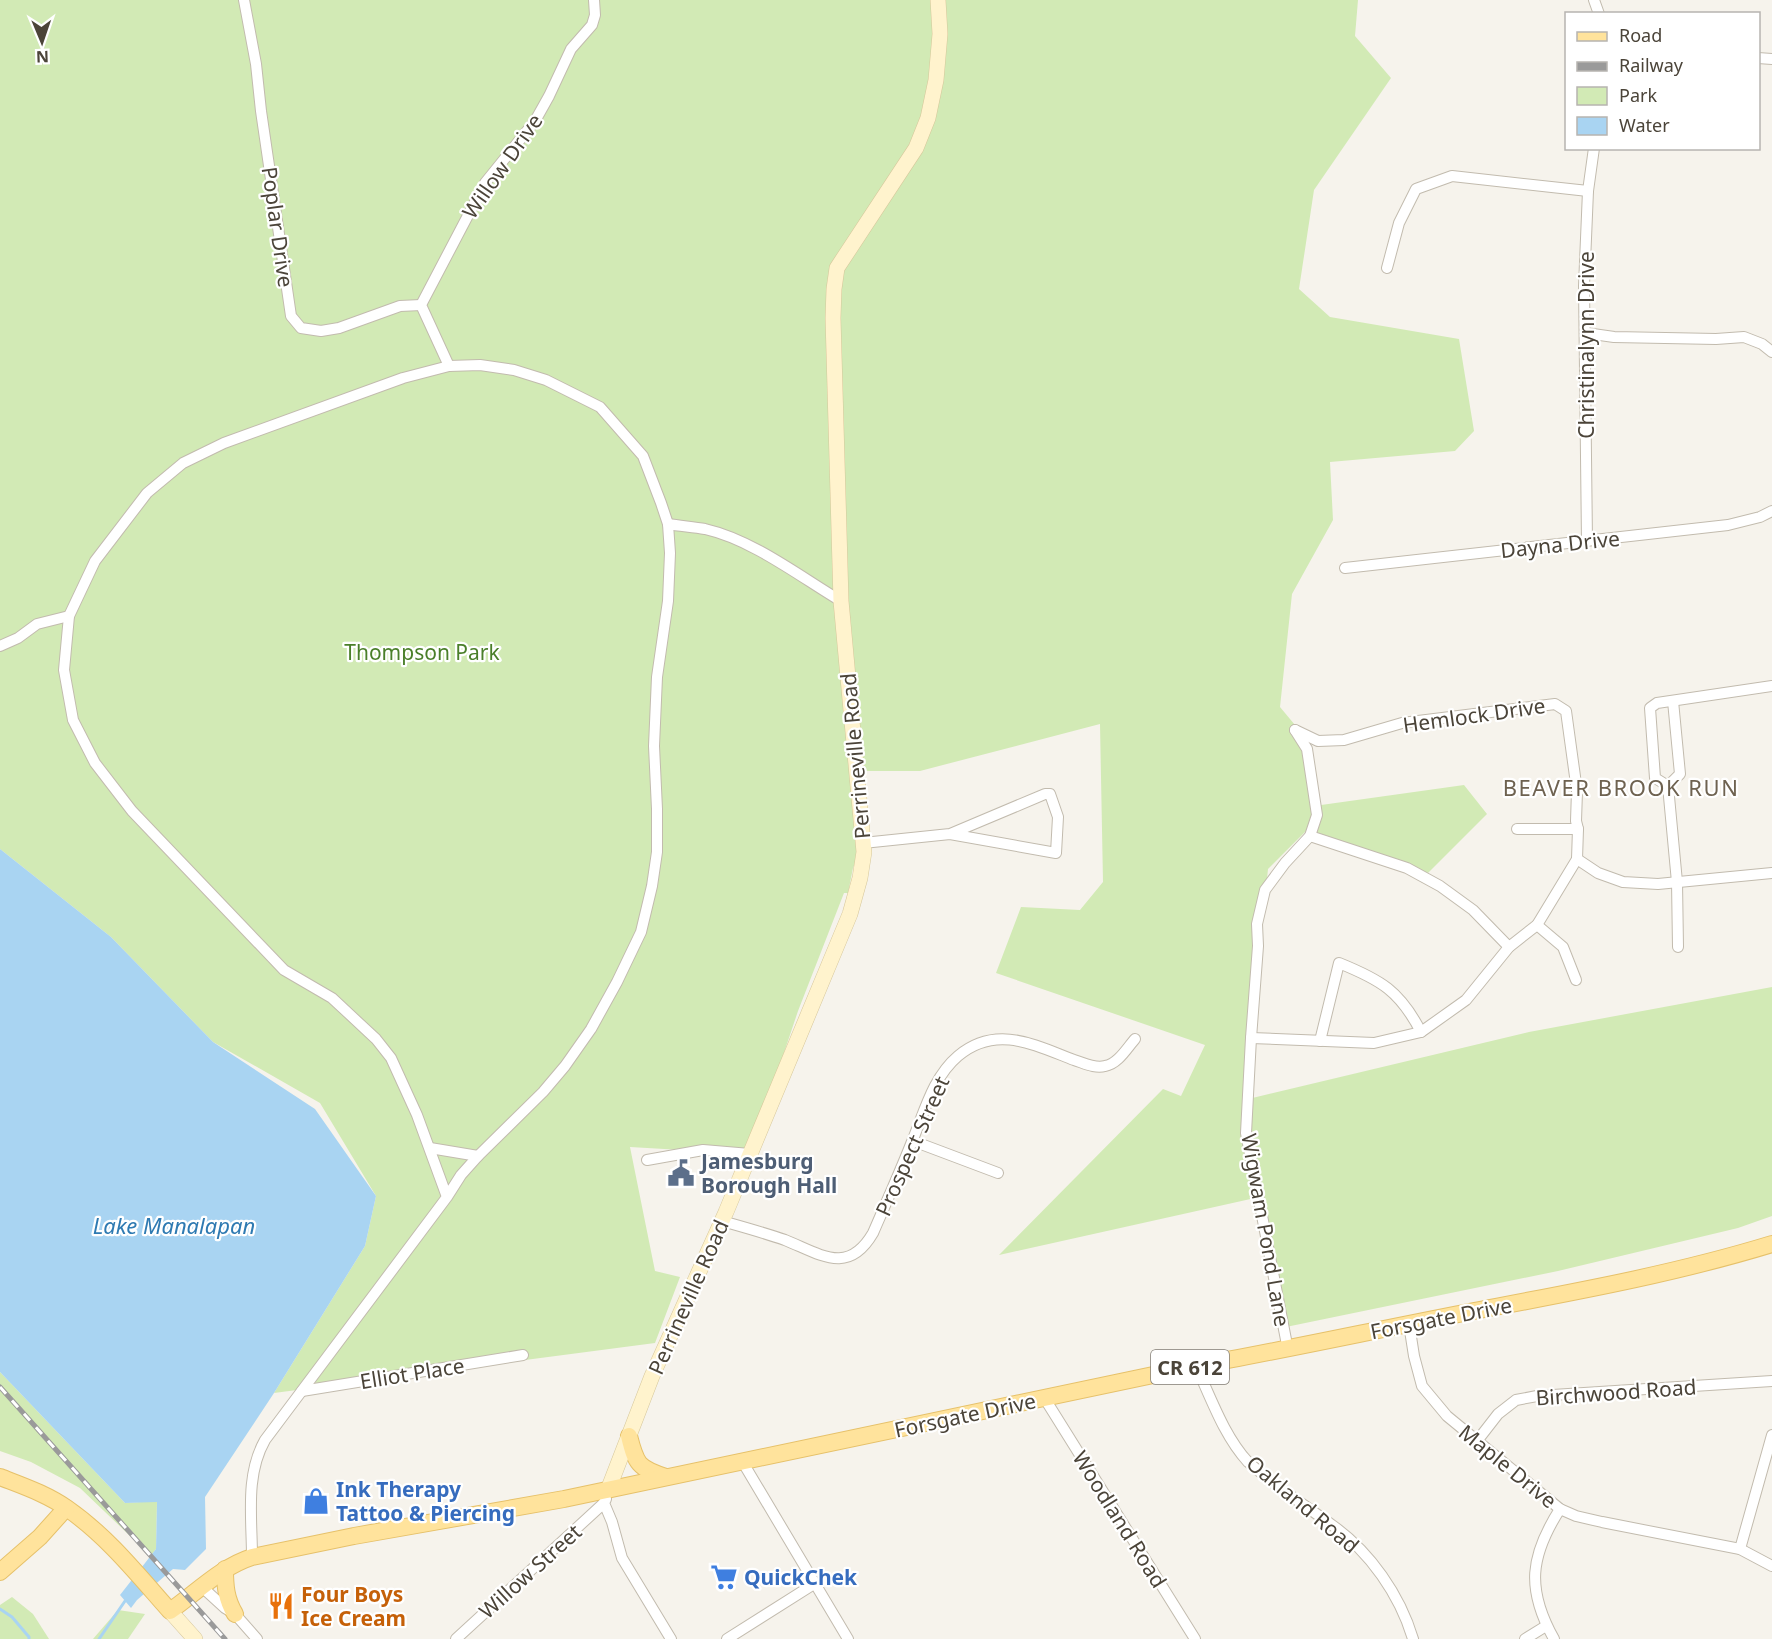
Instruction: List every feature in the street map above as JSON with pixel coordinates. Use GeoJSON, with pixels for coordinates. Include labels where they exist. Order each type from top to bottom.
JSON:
{"type":"FeatureCollection","features":[{"type":"Feature","properties":{"kind":"main road","name":"Forsgate Drive"},"geometry":{"type":"LineString","coordinates":[[170,1611],[225,1569],[236,1562],[252,1557],[354,1536],[606,1497],[667,1478],[742,1461],[1196,1366],[1288,1350],[1661,1275],[1772,1244]]}},
{"type":"Feature","properties":{"kind":"main road"},"geometry":{"type":"LineString","coordinates":[[629,1436],[638,1462],[645,1470],[667,1478]]}},
{"type":"Feature","properties":{"kind":"main road"},"geometry":{"type":"LineString","coordinates":[[0,1477],[41,1493],[92,1528],[170,1611]]}},
{"type":"Feature","properties":{"kind":"main road"},"geometry":{"type":"LineString","coordinates":[[0,1572],[40,1537],[66,1508]]}},
{"type":"Feature","properties":{"kind":"main road"},"geometry":{"type":"LineString","coordinates":[[225,1569],[226,1593],[235,1614]]}},
{"type":"Feature","properties":{"kind":"street","name":"Poplar Drive"},"geometry":{"type":"LineString","coordinates":[[243,0],[256,64],[291,316],[301,328],[321,331],[339,328],[400,306],[421,305]]}},
{"type":"Feature","properties":{"kind":"street","name":"Willow Drive"},"geometry":{"type":"LineString","coordinates":[[421,305],[485,183],[535,121],[571,49],[592,25],[595,15],[594,0]]}},
{"type":"Feature","properties":{"kind":"street","name":"Perrineville Road"},"geometry":{"type":"LineString","coordinates":[[606,1497],[652,1376],[722,1221],[850,914],[860,878],[864,852],[841,602],[834,289],[837,268],[916,148],[928,118],[936,80],[940,34],[938,0]]}},
{"type":"Feature","properties":{"kind":"street","name":"Christinalynn Drive"},"geometry":{"type":"LineString","coordinates":[[1587,541],[1584,286],[1588,191],[1594,150]]}},
{"type":"Feature","properties":{"kind":"street"},"geometry":{"type":"LineString","coordinates":[[1387,268],[1399,223],[1416,189],[1452,176],[1588,191]]}},
{"type":"Feature","properties":{"kind":"street"},"geometry":{"type":"LineString","coordinates":[[421,305],[448,366]]}},
{"type":"Feature","properties":{"kind":"street"},"geometry":{"type":"LineString","coordinates":[[1586,333],[1614,338],[1744,337],[1762,344],[1772,352]]}},
{"type":"Feature","properties":{"kind":"street"},"geometry":{"type":"LineString","coordinates":[[252,1557],[254,1468],[265,1440],[447,1197],[461,1175],[543,1092],[591,1029],[641,932],[652,886],[657,852],[654,746],[657,677],[668,601],[670,553],[668,524],[643,456],[600,407],[546,380],[514,370],[480,365],[448,366],[403,378],[224,443],[183,463],[147,493],[94,561],[69,616],[64,670],[73,720],[95,764],[132,811],[284,970],[332,998],[376,1039],[391,1058],[413,1105],[447,1197]]}},
{"type":"Feature","properties":{"kind":"street","name":"Dayna Drive"},"geometry":{"type":"LineString","coordinates":[[1345,568],[1728,525],[1760,517],[1772,511]]}},
{"type":"Feature","properties":{"kind":"street"},"geometry":{"type":"LineString","coordinates":[[668,524],[706,530],[732,538],[768,556],[841,602]]}},
{"type":"Feature","properties":{"kind":"street"},"geometry":{"type":"LineString","coordinates":[[0,646],[18,638],[37,624],[69,616]]}},
{"type":"Feature","properties":{"kind":"street"},"geometry":{"type":"LineString","coordinates":[[1668,786],[1655,778],[1650,708],[1657,703],[1772,686]]}},
{"type":"Feature","properties":{"kind":"street"},"geometry":{"type":"LineString","coordinates":[[1668,786],[1680,774],[1672,701]]}},
{"type":"Feature","properties":{"kind":"street","name":"Hemlock Drive"},"geometry":{"type":"LineString","coordinates":[[1251,1038],[1374,1043],[1421,1032],[1466,1000],[1509,947],[1537,925],[1577,859],[1577,791],[1566,711],[1555,704],[1402,723],[1344,740],[1318,741],[1294,730],[1307,749],[1309,759],[1317,815],[1310,836]]}},
{"type":"Feature","properties":{"kind":"street"},"geometry":{"type":"LineString","coordinates":[[1668,786],[1677,882],[1678,947]]}},
{"type":"Feature","properties":{"kind":"street"},"geometry":{"type":"LineString","coordinates":[[863,843],[950,834],[1056,853],[1058,817],[1050,794],[1045,794],[950,834]]}},
{"type":"Feature","properties":{"kind":"street"},"geometry":{"type":"LineString","coordinates":[[1517,829],[1578,829]]}},
{"type":"Feature","properties":{"kind":"street"},"geometry":{"type":"LineString","coordinates":[[1310,836],[1407,868],[1440,886],[1473,910],[1509,947]]}},
{"type":"Feature","properties":{"kind":"street","name":"Wigwam Pond Lane"},"geometry":{"type":"LineString","coordinates":[[1288,1350],[1246,1133],[1257,924],[1265,890],[1285,863],[1310,836]]}},
{"type":"Feature","properties":{"kind":"street"},"geometry":{"type":"LineString","coordinates":[[1577,859],[1598,873],[1623,882],[1659,884],[1772,873]]}},
{"type":"Feature","properties":{"kind":"street"},"geometry":{"type":"LineString","coordinates":[[1537,925],[1563,947],[1576,980]]}},
{"type":"Feature","properties":{"kind":"street"},"geometry":{"type":"LineString","coordinates":[[1320,1041],[1339,963],[1370,976],[1393,992],[1412,1013],[1421,1032]]}},
{"type":"Feature","properties":{"kind":"street","name":"Prospect Street"},"geometry":{"type":"LineString","coordinates":[[722,1221],[784,1240],[833,1259],[850,1256],[866,1246],[873,1233],[935,1086],[957,1057],[971,1046],[986,1040],[1005,1038],[1022,1040],[1090,1066],[1105,1066],[1113,1063],[1135,1039]]}},
{"type":"Feature","properties":{"kind":"street"},"geometry":{"type":"LineString","coordinates":[[913,1141],[998,1173]]}},
{"type":"Feature","properties":{"kind":"street"},"geometry":{"type":"LineString","coordinates":[[430,1148],[478,1156]]}},
{"type":"Feature","properties":{"kind":"street"},"geometry":{"type":"LineString","coordinates":[[647,1160],[703,1150],[750,1154]]}},
{"type":"Feature","properties":{"kind":"street","name":"Maple Drive"},"geometry":{"type":"LineString","coordinates":[[1409,1324],[1422,1386],[1447,1416],[1560,1509],[1576,1516],[1602,1522],[1740,1549],[1772,1566]]}},
{"type":"Feature","properties":{"kind":"street","name":"Elliot Place"},"geometry":{"type":"LineString","coordinates":[[302,1391],[523,1355]]}},
{"type":"Feature","properties":{"kind":"street","name":"Oakland Road"},"geometry":{"type":"LineString","coordinates":[[1196,1366],[1229,1435],[1248,1462],[1292,1498],[1334,1526],[1370,1560],[1392,1592],[1413,1639]]}},
{"type":"Feature","properties":{"kind":"street","name":"Birchwood Road"},"geometry":{"type":"LineString","coordinates":[[1477,1441],[1498,1414],[1516,1400],[1537,1396],[1772,1381]]}},
{"type":"Feature","properties":{"kind":"street","name":"Woodland Road"},"geometry":{"type":"LineString","coordinates":[[1045,1399],[1196,1639]]}},
{"type":"Feature","properties":{"kind":"street"},"geometry":{"type":"LineString","coordinates":[[1740,1549],[1772,1435]]}},
{"type":"Feature","properties":{"kind":"street"},"geometry":{"type":"LineString","coordinates":[[742,1461],[848,1639]]}},
{"type":"Feature","properties":{"kind":"street"},"geometry":{"type":"LineString","coordinates":[[606,1497],[622,1558],[671,1639]]}},
{"type":"Feature","properties":{"kind":"street","name":"Willow Street"},"geometry":{"type":"LineString","coordinates":[[456,1639],[606,1497]]}},
{"type":"Feature","properties":{"kind":"street"},"geometry":{"type":"LineString","coordinates":[[1554,1639],[1538,1605],[1535,1564],[1541,1542],[1560,1509]]}},
{"type":"Feature","properties":{"kind":"street"},"geometry":{"type":"LineString","coordinates":[[727,1639],[814,1584]]}},
{"type":"Feature","properties":{"kind":"street"},"geometry":{"type":"LineString","coordinates":[[202,1587],[235,1614],[257,1639]]}},
{"type":"Feature","properties":{"kind":"street"},"geometry":{"type":"LineString","coordinates":[[170,1611],[195,1639]]}},
{"type":"Feature","properties":{"kind":"street"},"geometry":{"type":"LineString","coordinates":[[1526,1639],[1546,1626]]}},
{"type":"Feature","properties":{"kind":"green space","name":"Thompson Park"},"geometry":{"type":"Polygon","coordinates":[[[0,0],[1358,0],[1355,36],[1391,78],[1314,190],[1299,289],[1330,317],[1459,339],[1474,431],[1455,451],[1330,462],[1333,520],[1292,594],[1280,707],[1305,737],[1314,806],[1464,785],[1487,814],[1428,873],[1307,830],[1268,869],[1244,1100],[1529,1032],[1772,987],[1772,1216],[1738,1228],[1558,1271],[1281,1328],[1255,1198],[999,1255],[1163,1089],[1181,1096],[1205,1045],[996,973],[1021,907],[1080,910],[1103,882],[1100,724],[920,771],[856,771],[863,843],[853,868],[848,893],[844,893],[798,1011],[750,1154],[630,1147],[655,1271],[680,1277],[655,1343],[274,1393],[365,1246],[376,1196],[320,1103],[213,1042],[111,937],[0,849],[0,0]]]}},
{"type":"Feature","properties":{"kind":"green space"},"geometry":{"type":"Polygon","coordinates":[[[0,1372],[125,1503],[157,1501],[156,1549],[151,1556],[80,1488],[31,1462],[0,1451],[0,1372]]]}},
{"type":"Feature","properties":{"kind":"green space"},"geometry":{"type":"Polygon","coordinates":[[[12,1597],[33,1614],[49,1639],[0,1639],[0,1605],[12,1597]]]}},
{"type":"Feature","properties":{"kind":"green space"},"geometry":{"type":"Polygon","coordinates":[[[118,1610],[145,1614],[128,1639],[93,1639],[118,1610]]]}},
{"type":"Feature","properties":{"kind":"water","name":"Lake Manalapan"},"geometry":{"type":"Polygon","coordinates":[[[0,849],[111,937],[213,1042],[315,1109],[376,1196],[365,1246],[274,1393],[205,1497],[206,1549],[185,1570],[173,1569],[131,1608],[120,1595],[156,1549],[157,1502],[125,1503],[0,1372],[0,849]]]}},
{"type":"Feature","properties":{"kind":"waterway"},"geometry":{"type":"LineString","coordinates":[[99,1639],[125,1601]]}},
{"type":"Feature","properties":{"kind":"waterway"},"geometry":{"type":"LineString","coordinates":[[0,1609],[12,1617],[29,1639]]}},
{"type":"Feature","properties":{"kind":"railway"},"geometry":{"type":"LineString","coordinates":[[0,1387],[225,1639]]}},
{"type":"Feature","properties":{"kind":"place","name":"Jamesburg Borough Hall"},"geometry":{"type":"Point","coordinates":[681,1173]}},
{"type":"Feature","properties":{"kind":"place","name":"Ink Therapy Tattoo & Piercing"},"geometry":{"type":"Point","coordinates":[316,1501]}},
{"type":"Feature","properties":{"kind":"place","name":"QuickChek"},"geometry":{"type":"Point","coordinates":[724,1577]}},
{"type":"Feature","properties":{"kind":"place","name":"Four Boys Ice Cream"},"geometry":{"type":"Point","coordinates":[281,1606]}},
{"type":"Feature","properties":{"kind":"district","name":"BEAVER BROOK RUN"},"geometry":{"type":"Point","coordinates":[1621,787]}}]}
